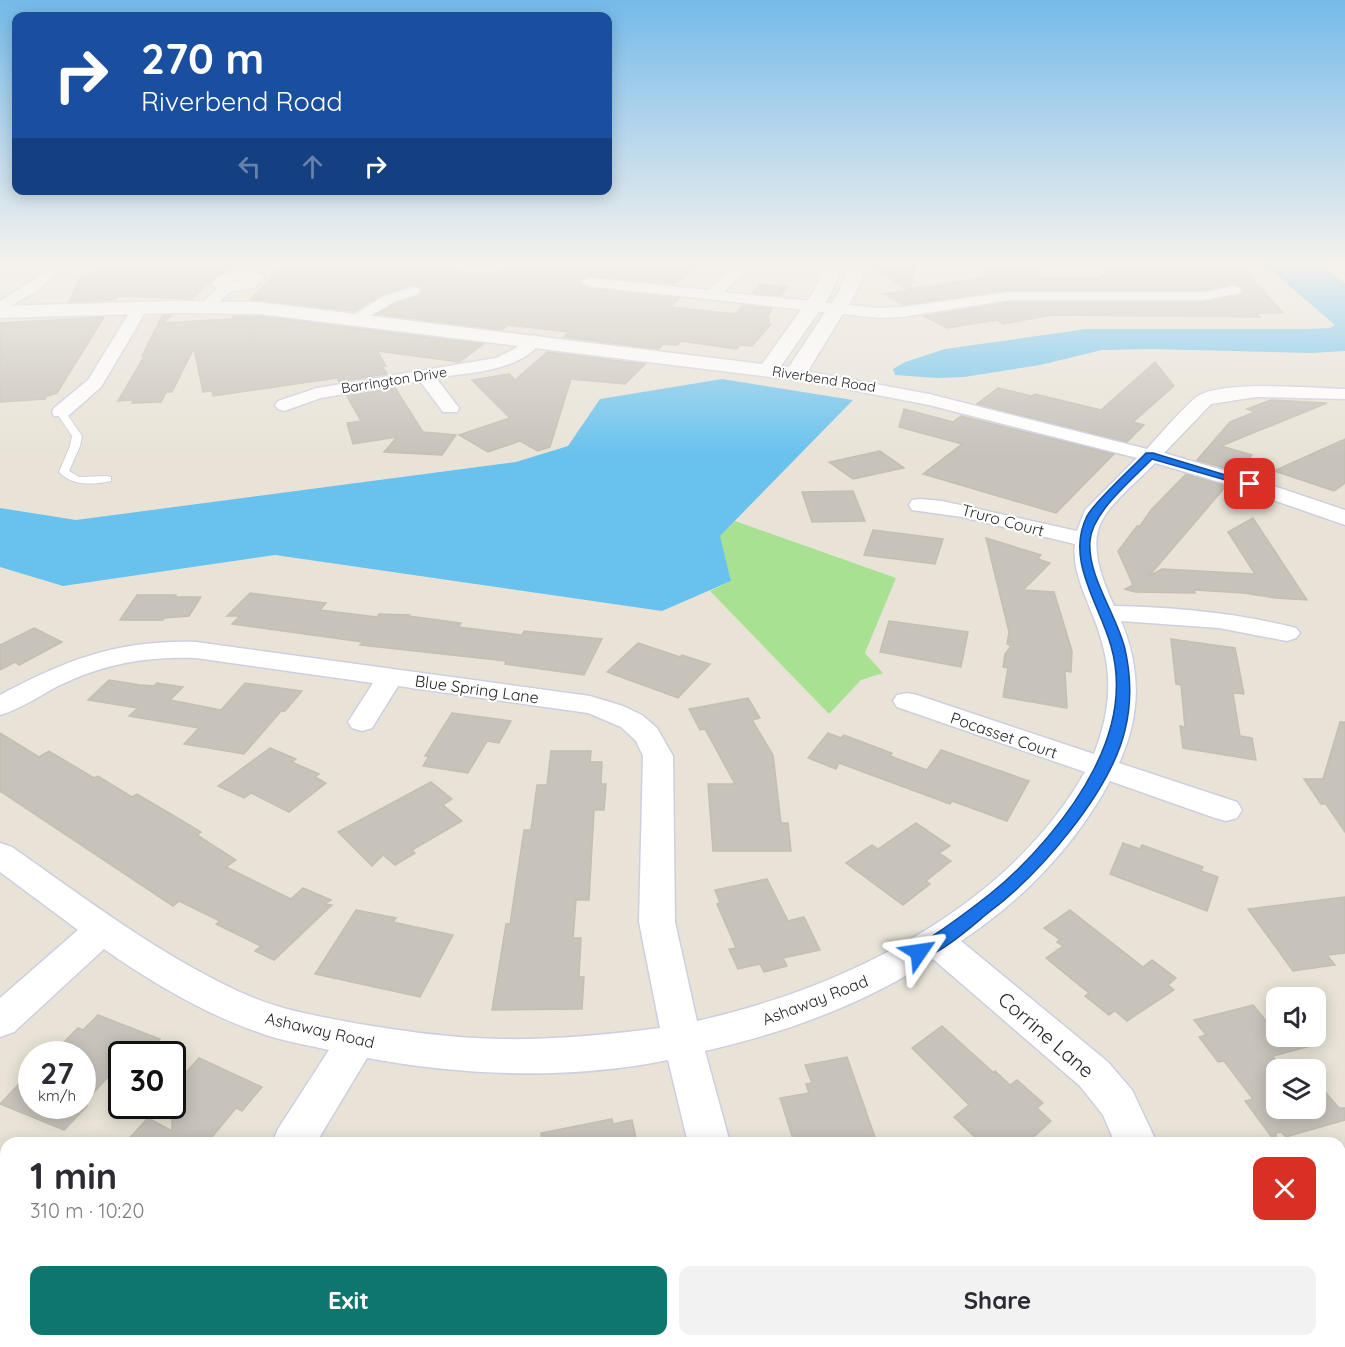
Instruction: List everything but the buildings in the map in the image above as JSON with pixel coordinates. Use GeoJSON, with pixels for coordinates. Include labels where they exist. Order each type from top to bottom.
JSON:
{"type":"FeatureCollection","features":[{"type":"Feature","properties":{"kind":"street"},"geometry":{"type":"LineString","coordinates":[[61,412],[95,383],[128,328]]}},
{"type":"Feature","properties":{"kind":"street","name":"Riverbend Road"},"geometry":{"type":"LineString","coordinates":[[436,328],[768,370],[892,390],[1150,455],[1268,490],[1345,518]]}},
{"type":"Feature","properties":{"kind":"street"},"geometry":{"type":"LineString","coordinates":[[768,370],[798,328]]}},
{"type":"Feature","properties":{"kind":"street"},"geometry":{"type":"LineString","coordinates":[[795,374],[824,328]]}},
{"type":"Feature","properties":{"kind":"street","name":"Barrington Drive"},"geometry":{"type":"LineString","coordinates":[[284,405],[317,393],[500,362],[520,353],[535,340]]}},
{"type":"Feature","properties":{"kind":"street"},"geometry":{"type":"LineString","coordinates":[[424,375],[450,408]]}},
{"type":"Feature","properties":{"kind":"street"},"geometry":{"type":"LineString","coordinates":[[1084,539],[1093,516],[1200,404],[1218,396],[1242,393],[1345,394]]}},
{"type":"Feature","properties":{"kind":"street","name":"Truro Court"},"geometry":{"type":"LineString","coordinates":[[920,504],[967,509],[1051,534],[1084,539]]}},
{"type":"Feature","properties":{"kind":"street","name":"Ashaway Road"},"geometry":{"type":"LineString","coordinates":[[0,855],[157,967],[195,988],[267,1019],[357,1040],[462,1054],[557,1056],[683,1041],[760,1022],[828,998],[882,974],[937,942],[998,897],[1036,859],[1081,805],[1102,768],[1118,732],[1124,700],[1118,646],[1085,560],[1084,539]]}},
{"type":"Feature","properties":{"kind":"street"},"geometry":{"type":"LineString","coordinates":[[1105,613],[1203,617],[1250,624],[1287,633]]}},
{"type":"Feature","properties":{"kind":"street","name":"Blue Spring Lane"},"geometry":{"type":"LineString","coordinates":[[0,706],[68,669],[94,659],[144,649],[196,650],[590,705],[616,712],[637,724],[652,741],[658,756],[657,922],[683,1041],[708,1137]]}},
{"type":"Feature","properties":{"kind":"street"},"geometry":{"type":"LineString","coordinates":[[362,722],[390,677]]}},
{"type":"Feature","properties":{"kind":"street","name":"Pocasset Court"},"geometry":{"type":"LineString","coordinates":[[907,701],[1226,810]]}},
{"type":"Feature","properties":{"kind":"street"},"geometry":{"type":"LineString","coordinates":[[0,1021],[103,928]]}},
{"type":"Feature","properties":{"kind":"street","name":"Corrine Lane"},"geometry":{"type":"LineString","coordinates":[[937,942],[1094,1074],[1118,1103],[1133,1137]]}},
{"type":"Feature","properties":{"kind":"street"},"geometry":{"type":"LineString","coordinates":[[297,1137],[357,1040]]}},
{"type":"Feature","properties":{"kind":"lane"},"geometry":{"type":"LineString","coordinates":[[61,412],[77,429],[78,440],[64,472],[77,480],[107,479]]}},
{"type":"Feature","properties":{"kind":"green space"},"geometry":{"type":"Polygon","coordinates":[[[735,521],[896,578],[865,653],[883,673],[861,680],[829,714],[710,591],[731,581],[719,536],[735,521]]]}},
{"type":"Feature","properties":{"kind":"water"},"geometry":{"type":"Polygon","coordinates":[[[1345,328],[1345,351],[1312,353],[1102,350],[1040,365],[964,377],[895,375],[893,369],[905,362],[945,349],[1086,329],[1345,328]]]}},
{"type":"Feature","properties":{"kind":"water"},"geometry":{"type":"Polygon","coordinates":[[[722,379],[853,400],[720,536],[731,581],[662,611],[275,555],[63,586],[0,567],[0,508],[76,520],[516,462],[568,446],[600,399],[722,379]]]}},
{"type":"Feature","properties":{"kind":"route"},"geometry":{"type":"LineString","coordinates":[[919,952],[937,942],[998,897],[1036,859],[1081,805],[1102,768],[1118,732],[1124,700],[1118,646],[1089,576],[1085,560],[1084,539],[1093,516],[1150,455],[1250,484]]}}]}
